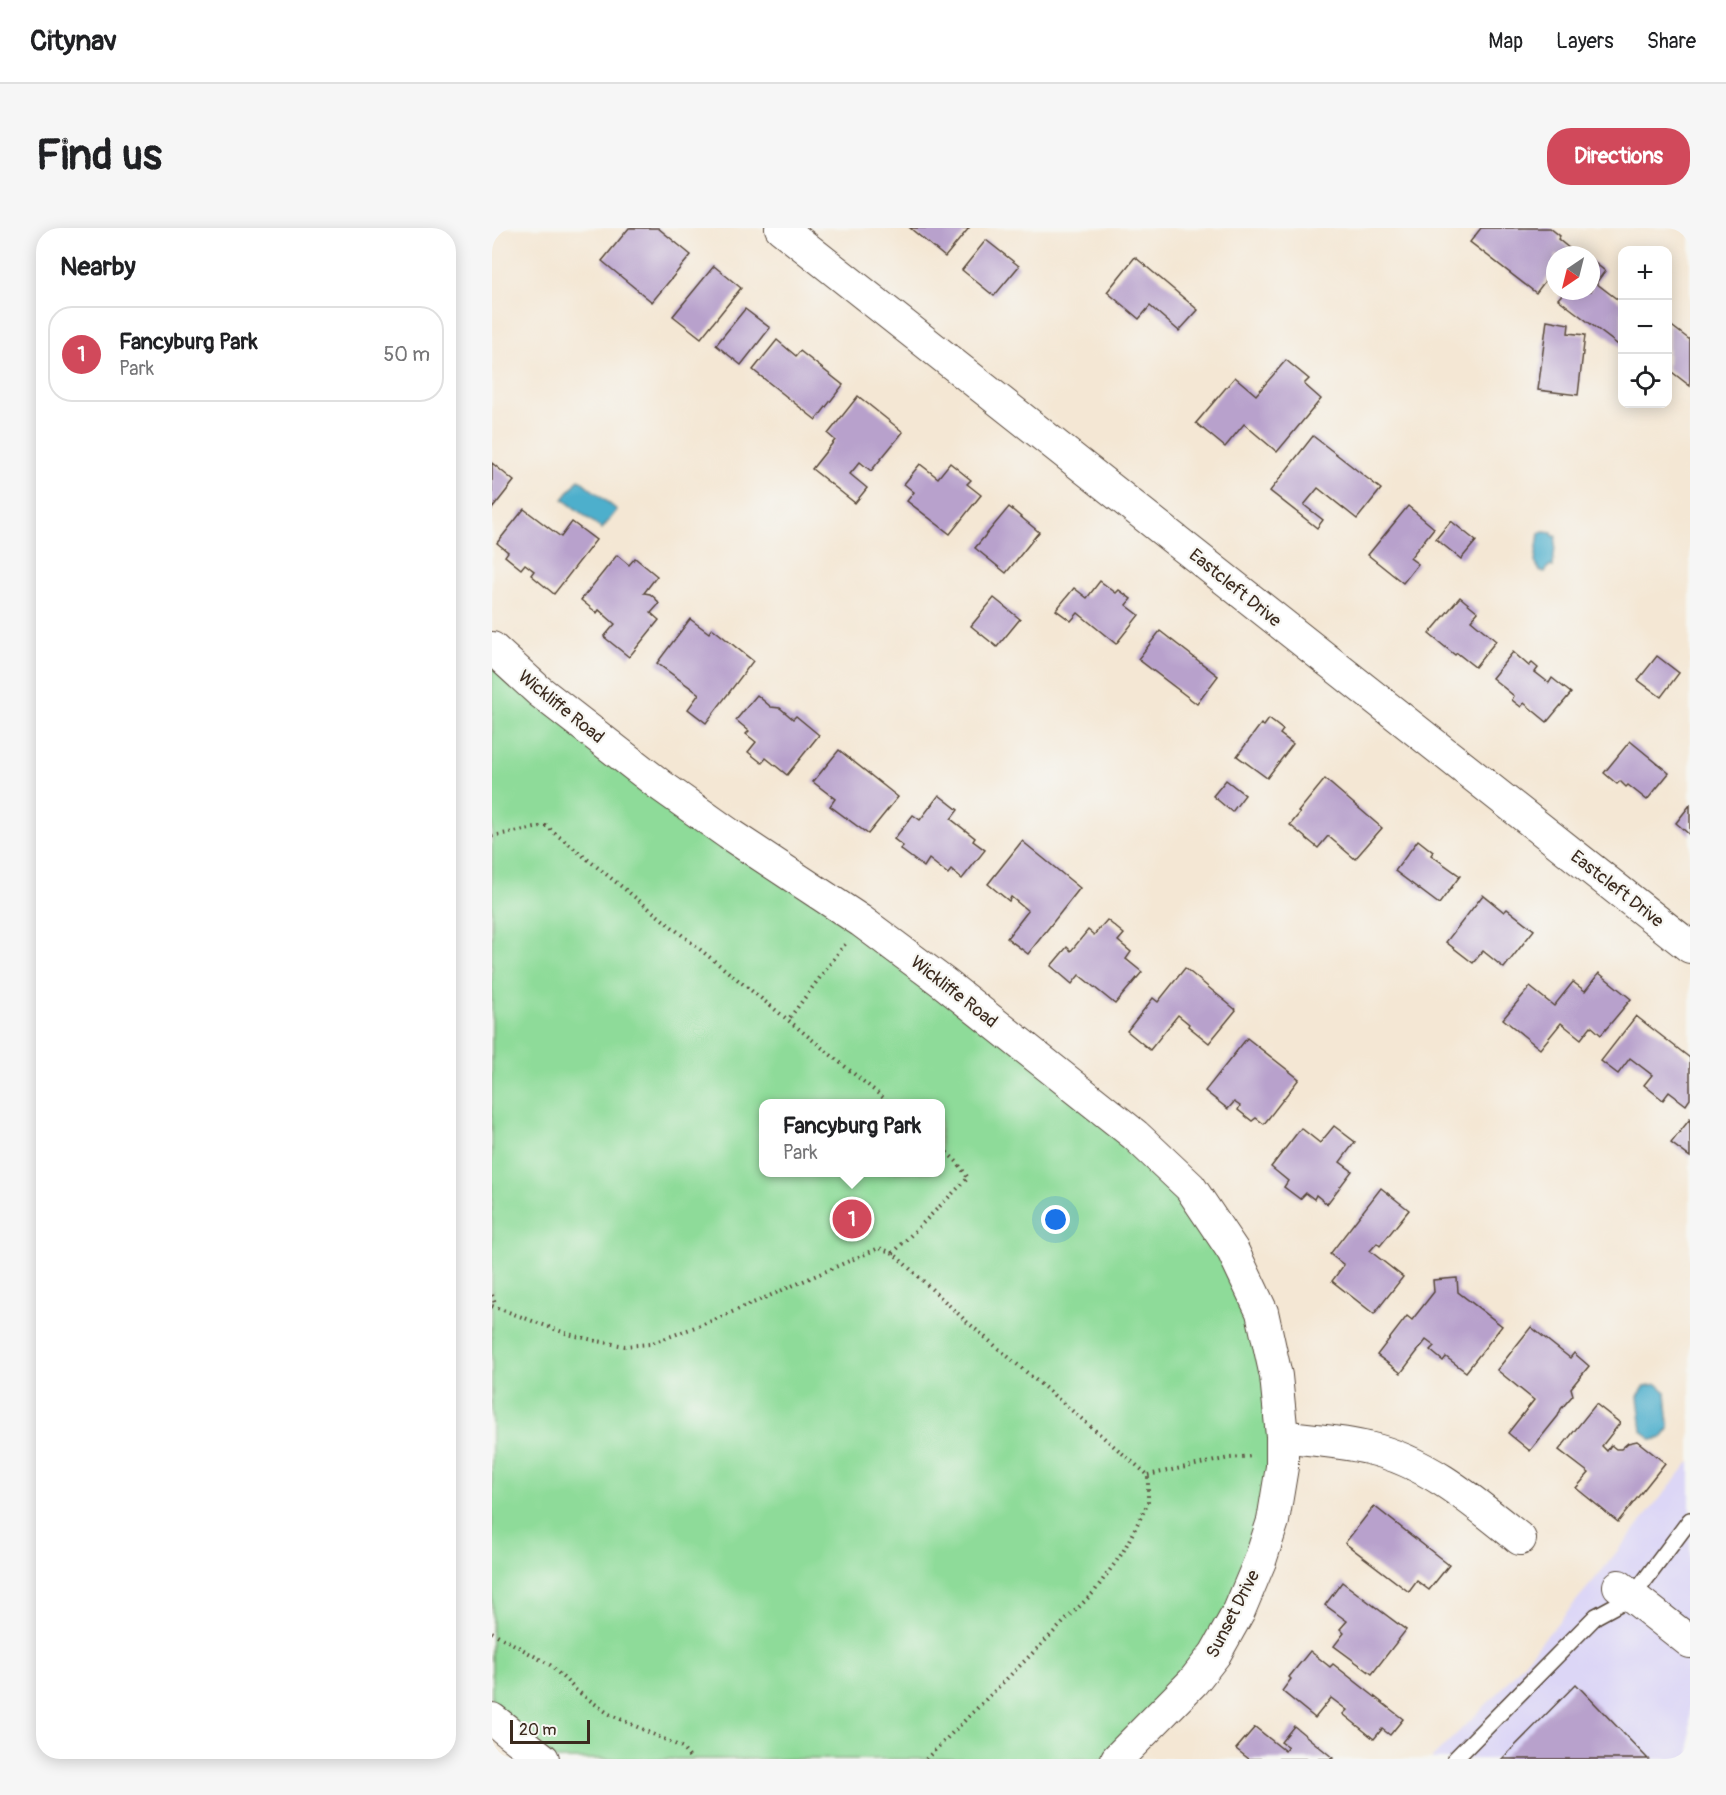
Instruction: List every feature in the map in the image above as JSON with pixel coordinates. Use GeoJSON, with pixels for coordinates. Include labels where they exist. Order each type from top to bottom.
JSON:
{"type":"FeatureCollection","features":[{"type":"Feature","properties":{"kind":"street","name":"Eastcleft Drive"},"geometry":{"type":"LineString","coordinates":[[781,228],[1690,947]]}},
{"type":"Feature","properties":{"kind":"street","name":"Wickliffe Road"},"geometry":{"type":"LineString","coordinates":[[492,648],[539,691],[660,785],[729,834],[861,921],[944,983],[1135,1136],[1190,1187],[1233,1251],[1262,1312],[1276,1376],[1282,1436]]}},
{"type":"Feature","properties":{"kind":"street"},"geometry":{"type":"LineString","coordinates":[[1282,1436],[1370,1448],[1413,1463],[1451,1486],[1520,1539]]}},
{"type":"Feature","properties":{"kind":"street","name":"Sunset Drive"},"geometry":{"type":"LineString","coordinates":[[1117,1759],[1193,1682],[1215,1654],[1239,1611],[1260,1561],[1273,1521],[1282,1467],[1282,1436]]}},
{"type":"Feature","properties":{"kind":"street"},"geometry":{"type":"LineString","coordinates":[[1626,1591],[1690,1641]]}},
{"type":"Feature","properties":{"kind":"street"},"geometry":{"type":"LineString","coordinates":[[492,1719],[543,1759]]}},
{"type":"Feature","properties":{"kind":"lane"},"geometry":{"type":"LineString","coordinates":[[1455,1759],[1596,1616],[1626,1591],[1690,1520]]}},
{"type":"Feature","properties":{"kind":"path"},"geometry":{"type":"LineString","coordinates":[[492,836],[546,826],[885,1099]]}},
{"type":"Feature","properties":{"kind":"path"},"geometry":{"type":"LineString","coordinates":[[788,1020],[861,921]]}},
{"type":"Feature","properties":{"kind":"path"},"geometry":{"type":"LineString","coordinates":[[893,1253],[968,1178],[957,1162],[945,1151]]}},
{"type":"Feature","properties":{"kind":"path"},"geometry":{"type":"LineString","coordinates":[[492,1295],[494,1306],[568,1334],[625,1346],[650,1344],[714,1320],[879,1248],[893,1253],[967,1322],[1148,1475],[1148,1503],[1123,1552],[1094,1592],[926,1759]]}},
{"type":"Feature","properties":{"kind":"path"},"geometry":{"type":"LineString","coordinates":[[1148,1475],[1229,1458],[1257,1456]]}},
{"type":"Feature","properties":{"kind":"path"},"geometry":{"type":"LineString","coordinates":[[492,1632],[550,1665],[576,1691],[609,1714],[681,1747],[691,1759]]}},
{"type":"Feature","properties":{"kind":"shaded area"},"geometry":{"type":"Polygon","coordinates":[[[1690,1461],[1690,1759],[1431,1759],[1497,1694],[1599,1574],[1690,1461]]]}},
{"type":"Feature","properties":{"kind":"green space"},"geometry":{"type":"Polygon","coordinates":[[[492,648],[1077,1088],[1233,1251],[1282,1436],[1239,1611],[1117,1759],[543,1759],[492,1719],[492,648]]]}},
{"type":"Feature","properties":{"kind":"water"},"geometry":{"type":"Polygon","coordinates":[[[579,479],[617,510],[602,529],[563,499],[579,479]]]}},
{"type":"Feature","properties":{"kind":"water"},"geometry":{"type":"Polygon","coordinates":[[[1544,532],[1556,536],[1553,567],[1549,566],[1545,572],[1540,571],[1535,562],[1539,533],[1544,532]]]}},
{"type":"Feature","properties":{"kind":"water"},"geometry":{"type":"Polygon","coordinates":[[[1657,1384],[1666,1392],[1669,1429],[1662,1438],[1652,1440],[1642,1431],[1638,1396],[1645,1386],[1657,1384]]]}},
{"type":"Feature","properties":{"kind":"building"},"geometry":{"type":"Polygon","coordinates":[[[629,228],[658,228],[691,255],[652,302],[602,261],[629,228]]]}},
{"type":"Feature","properties":{"kind":"building"},"geometry":{"type":"Polygon","coordinates":[[[910,228],[969,228],[945,257],[910,228]]]}},
{"type":"Feature","properties":{"kind":"building"},"geometry":{"type":"Polygon","coordinates":[[[1481,228],[1550,228],[1560,236],[1558,239],[1566,246],[1546,246],[1546,280],[1536,293],[1470,242],[1481,228]]]}},
{"type":"Feature","properties":{"kind":"building"},"geometry":{"type":"Polygon","coordinates":[[[986,240],[1019,266],[994,296],[962,270],[986,240]]]}},
{"type":"Feature","properties":{"kind":"building"},"geometry":{"type":"Polygon","coordinates":[[[1135,257],[1198,310],[1179,331],[1150,306],[1139,319],[1107,292],[1135,257]]]}},
{"type":"Feature","properties":{"kind":"building"},"geometry":{"type":"Polygon","coordinates":[[[714,266],[741,288],[701,338],[673,316],[714,266]]]}},
{"type":"Feature","properties":{"kind":"building"},"geometry":{"type":"Polygon","coordinates":[[[1600,267],[1605,271],[1600,278],[1600,267]]]}},
{"type":"Feature","properties":{"kind":"building"},"geometry":{"type":"Polygon","coordinates":[[[1600,286],[1618,300],[1618,345],[1559,300],[1600,300],[1600,286]]]}},
{"type":"Feature","properties":{"kind":"building"},"geometry":{"type":"Polygon","coordinates":[[[745,309],[770,328],[741,365],[716,345],[745,309]]]}},
{"type":"Feature","properties":{"kind":"building"},"geometry":{"type":"Polygon","coordinates":[[[1547,320],[1569,324],[1568,333],[1585,335],[1578,395],[1538,390],[1547,320]]]}},
{"type":"Feature","properties":{"kind":"building"},"geometry":{"type":"Polygon","coordinates":[[[1672,326],[1690,340],[1690,386],[1672,372],[1672,326]]]}},
{"type":"Feature","properties":{"kind":"building"},"geometry":{"type":"Polygon","coordinates":[[[777,340],[796,356],[800,351],[843,385],[816,420],[753,370],[777,340]]]}},
{"type":"Feature","properties":{"kind":"building"},"geometry":{"type":"Polygon","coordinates":[[[1286,360],[1309,379],[1304,384],[1321,399],[1277,452],[1244,424],[1225,447],[1196,423],[1235,377],[1256,395],[1286,360]]]}},
{"type":"Feature","properties":{"kind":"building"},"geometry":{"type":"Polygon","coordinates":[[[858,396],[903,432],[871,471],[860,462],[850,474],[867,488],[855,503],[812,469],[835,440],[828,434],[858,396]]]}},
{"type":"Feature","properties":{"kind":"building"},"geometry":{"type":"Polygon","coordinates":[[[1313,436],[1381,489],[1357,519],[1318,488],[1304,505],[1323,520],[1317,528],[1270,491],[1313,436]]]}},
{"type":"Feature","properties":{"kind":"building"},"geometry":{"type":"Polygon","coordinates":[[[492,463],[514,481],[492,509],[492,463]]]}},
{"type":"Feature","properties":{"kind":"building"},"geometry":{"type":"Polygon","coordinates":[[[950,463],[971,480],[967,484],[981,495],[950,534],[907,501],[914,492],[904,484],[920,464],[938,478],[950,463]]]}},
{"type":"Feature","properties":{"kind":"building"},"geometry":{"type":"Polygon","coordinates":[[[1408,506],[1434,528],[1410,558],[1418,564],[1403,583],[1368,555],[1408,506]]]}},
{"type":"Feature","properties":{"kind":"building"},"geometry":{"type":"Polygon","coordinates":[[[1009,507],[1039,532],[1006,573],[975,548],[1009,507]]]}},
{"type":"Feature","properties":{"kind":"building"},"geometry":{"type":"Polygon","coordinates":[[[524,509],[561,537],[572,522],[596,540],[554,594],[531,575],[534,571],[525,564],[521,569],[505,556],[508,552],[497,543],[524,509]]]}},
{"type":"Feature","properties":{"kind":"building"},"geometry":{"type":"Polygon","coordinates":[[[1451,521],[1476,541],[1461,559],[1436,539],[1451,521]]]}},
{"type":"Feature","properties":{"kind":"building"},"geometry":{"type":"Polygon","coordinates":[[[617,555],[629,565],[635,558],[657,576],[644,593],[650,594],[659,604],[651,613],[659,620],[629,657],[604,637],[615,624],[599,610],[597,613],[581,600],[617,555]]]}},
{"type":"Feature","properties":{"kind":"building"},"geometry":{"type":"Polygon","coordinates":[[[1100,581],[1116,593],[1119,590],[1131,599],[1126,605],[1139,615],[1116,644],[1078,613],[1071,621],[1056,610],[1074,588],[1087,598],[1100,581]]]}},
{"type":"Feature","properties":{"kind":"building"},"geometry":{"type":"Polygon","coordinates":[[[1460,597],[1478,612],[1471,620],[1496,641],[1475,667],[1457,653],[1455,655],[1429,634],[1460,597]]]}},
{"type":"Feature","properties":{"kind":"building"},"geometry":{"type":"Polygon","coordinates":[[[994,598],[1020,619],[997,647],[971,626],[994,598]]]}},
{"type":"Feature","properties":{"kind":"building"},"geometry":{"type":"Polygon","coordinates":[[[690,619],[709,633],[712,628],[753,661],[706,723],[688,709],[699,694],[657,663],[690,619]]]}},
{"type":"Feature","properties":{"kind":"building"},"geometry":{"type":"Polygon","coordinates":[[[1160,631],[1218,676],[1197,704],[1138,659],[1160,631]]]}},
{"type":"Feature","properties":{"kind":"building"},"geometry":{"type":"Polygon","coordinates":[[[1513,652],[1529,666],[1532,663],[1538,668],[1535,672],[1549,683],[1552,678],[1571,693],[1547,722],[1524,703],[1521,707],[1512,700],[1514,696],[1492,678],[1513,652]]]}},
{"type":"Feature","properties":{"kind":"building"},"geometry":{"type":"Polygon","coordinates":[[[1657,656],[1679,673],[1661,697],[1638,680],[1657,656]]]}},
{"type":"Feature","properties":{"kind":"building"},"geometry":{"type":"Polygon","coordinates":[[[757,695],[771,707],[780,708],[793,719],[796,716],[819,735],[787,775],[766,758],[762,763],[748,752],[756,742],[746,734],[749,731],[736,720],[757,695]]]}},
{"type":"Feature","properties":{"kind":"building"},"geometry":{"type":"Polygon","coordinates":[[[1269,719],[1283,730],[1280,734],[1293,744],[1267,778],[1237,756],[1261,724],[1264,726],[1269,719]]]}},
{"type":"Feature","properties":{"kind":"building"},"geometry":{"type":"Polygon","coordinates":[[[1630,741],[1669,773],[1647,800],[1628,785],[1626,787],[1620,781],[1617,784],[1604,773],[1630,741]]]}},
{"type":"Feature","properties":{"kind":"building"},"geometry":{"type":"Polygon","coordinates":[[[839,750],[898,797],[868,834],[830,806],[835,799],[813,782],[839,750]]]}},
{"type":"Feature","properties":{"kind":"building"},"geometry":{"type":"Polygon","coordinates":[[[1325,779],[1382,828],[1355,859],[1328,836],[1318,848],[1290,825],[1325,779]]]}},
{"type":"Feature","properties":{"kind":"building"},"geometry":{"type":"Polygon","coordinates":[[[1226,780],[1245,795],[1232,812],[1213,796],[1226,780]]]}},
{"type":"Feature","properties":{"kind":"building"},"geometry":{"type":"Polygon","coordinates":[[[939,795],[958,810],[951,819],[975,838],[973,841],[985,850],[962,879],[951,870],[948,874],[929,859],[924,867],[900,849],[903,846],[894,839],[913,815],[920,820],[939,795]]]}},
{"type":"Feature","properties":{"kind":"building"},"geometry":{"type":"Polygon","coordinates":[[[1690,805],[1690,835],[1676,823],[1690,805]]]}},
{"type":"Feature","properties":{"kind":"building"},"geometry":{"type":"Polygon","coordinates":[[[1418,840],[1433,852],[1431,855],[1460,876],[1439,904],[1395,871],[1418,840]]]}},
{"type":"Feature","properties":{"kind":"building"},"geometry":{"type":"Polygon","coordinates":[[[1022,841],[1080,888],[1028,954],[1007,938],[1028,911],[1011,897],[1009,901],[988,884],[1022,841]]]}},
{"type":"Feature","properties":{"kind":"building"},"geometry":{"type":"Polygon","coordinates":[[[1483,895],[1504,912],[1507,909],[1534,930],[1504,968],[1483,951],[1473,963],[1446,942],[1483,895]]]}},
{"type":"Feature","properties":{"kind":"building"},"geometry":{"type":"Polygon","coordinates":[[[1107,920],[1124,934],[1118,941],[1131,952],[1126,959],[1142,972],[1115,1004],[1079,975],[1072,984],[1051,966],[1067,947],[1071,951],[1088,930],[1094,935],[1107,920]]]}},
{"type":"Feature","properties":{"kind":"building"},"geometry":{"type":"Polygon","coordinates":[[[1185,968],[1236,1010],[1209,1043],[1178,1015],[1150,1050],[1127,1031],[1153,998],[1158,1002],[1185,968]]]}},
{"type":"Feature","properties":{"kind":"building"},"geometry":{"type":"Polygon","coordinates":[[[1599,973],[1631,999],[1601,1035],[1591,1026],[1581,1039],[1561,1023],[1540,1049],[1503,1019],[1530,987],[1554,1006],[1573,982],[1585,991],[1599,973]]]}},
{"type":"Feature","properties":{"kind":"building"},"geometry":{"type":"Polygon","coordinates":[[[1636,1016],[1690,1058],[1690,1099],[1686,1105],[1669,1092],[1663,1100],[1644,1085],[1652,1075],[1630,1058],[1618,1074],[1601,1061],[1636,1016]]]}},
{"type":"Feature","properties":{"kind":"building"},"geometry":{"type":"Polygon","coordinates":[[[1247,1038],[1299,1079],[1264,1124],[1256,1118],[1252,1121],[1238,1110],[1240,1106],[1234,1102],[1228,1109],[1205,1091],[1247,1038]]]}},
{"type":"Feature","properties":{"kind":"building"},"geometry":{"type":"Polygon","coordinates":[[[1690,1119],[1690,1157],[1671,1143],[1690,1119]]]}},
{"type":"Feature","properties":{"kind":"building"},"geometry":{"type":"Polygon","coordinates":[[[1334,1126],[1355,1142],[1340,1162],[1352,1171],[1327,1204],[1316,1195],[1314,1199],[1306,1193],[1300,1199],[1284,1187],[1288,1181],[1271,1167],[1301,1128],[1320,1143],[1334,1126]]]}},
{"type":"Feature","properties":{"kind":"building"},"geometry":{"type":"Polygon","coordinates":[[[1381,1188],[1409,1210],[1380,1246],[1377,1243],[1370,1251],[1403,1277],[1374,1314],[1332,1281],[1344,1265],[1330,1254],[1381,1188]]]}},
{"type":"Feature","properties":{"kind":"building"},"geometry":{"type":"Polygon","coordinates":[[[1457,1278],[1458,1292],[1502,1326],[1466,1372],[1446,1357],[1443,1361],[1430,1350],[1434,1346],[1426,1340],[1401,1373],[1377,1355],[1407,1316],[1412,1320],[1434,1292],[1433,1280],[1457,1278]]]}},
{"type":"Feature","properties":{"kind":"building"},"geometry":{"type":"Polygon","coordinates":[[[1531,1327],[1570,1358],[1574,1353],[1589,1366],[1571,1388],[1573,1395],[1530,1451],[1508,1433],[1534,1400],[1497,1370],[1531,1327]]]}},
{"type":"Feature","properties":{"kind":"building"},"geometry":{"type":"Polygon","coordinates":[[[1596,1404],[1620,1423],[1602,1446],[1607,1451],[1611,1445],[1616,1449],[1621,1449],[1628,1443],[1637,1441],[1665,1463],[1618,1522],[1576,1488],[1589,1473],[1559,1450],[1596,1404]]]}},
{"type":"Feature","properties":{"kind":"building"},"geometry":{"type":"Polygon","coordinates":[[[1374,1506],[1449,1565],[1429,1590],[1417,1581],[1409,1592],[1345,1543],[1374,1506]]]}},
{"type":"Feature","properties":{"kind":"building"},"geometry":{"type":"Polygon","coordinates":[[[1342,1582],[1406,1630],[1372,1674],[1334,1646],[1344,1633],[1340,1629],[1347,1621],[1325,1605],[1342,1582]]]}},
{"type":"Feature","properties":{"kind":"building"},"geometry":{"type":"Polygon","coordinates":[[[1310,1651],[1330,1667],[1333,1664],[1403,1719],[1390,1735],[1382,1729],[1374,1739],[1343,1714],[1347,1710],[1331,1698],[1315,1718],[1282,1691],[1291,1679],[1289,1677],[1310,1651]]]}},
{"type":"Feature","properties":{"kind":"building"},"geometry":{"type":"Polygon","coordinates":[[[1576,1684],[1648,1759],[1502,1759],[1576,1684]]]}},
{"type":"Feature","properties":{"kind":"building"},"geometry":{"type":"Polygon","coordinates":[[[1294,1726],[1333,1758],[1249,1759],[1236,1749],[1255,1727],[1285,1751],[1288,1747],[1281,1742],[1294,1726]]]}},
{"type":"Feature","properties":{"kind":"place","name":"Fancyburg Park"},"geometry":{"type":"Point","coordinates":[852,1219]}}]}
